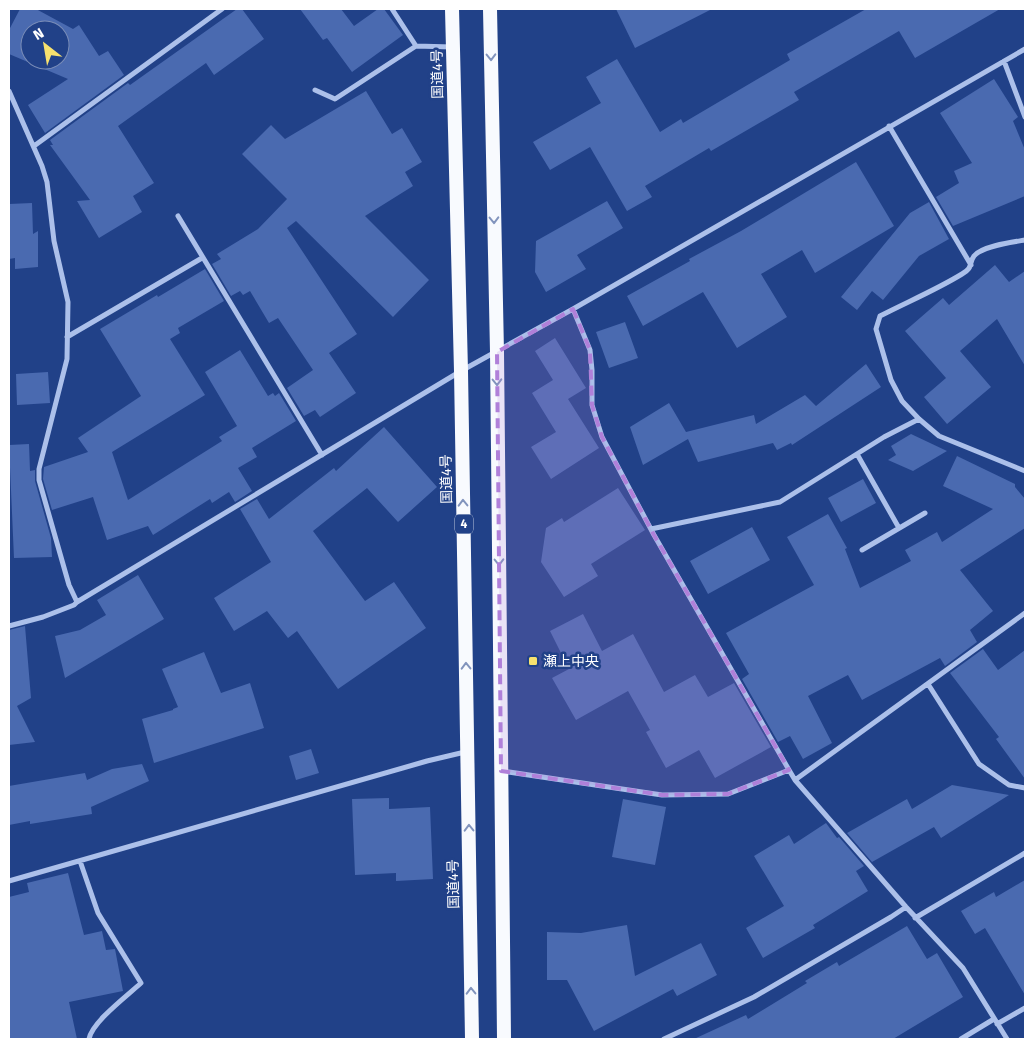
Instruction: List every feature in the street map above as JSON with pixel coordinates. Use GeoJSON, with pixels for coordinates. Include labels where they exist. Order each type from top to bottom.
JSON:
{"type":"FeatureCollection","features":[{"type":"Feature","properties":{"kind":"highway","name":"国道4号"},"geometry":{"type":"LineString","coordinates":[[452,9],[461,371],[472,1039]]}},
{"type":"Feature","properties":{"kind":"highway"},"geometry":{"type":"LineString","coordinates":[[490,9],[497,352],[504,1039]]}},
{"type":"Feature","properties":{"kind":"street"},"geometry":{"type":"LineString","coordinates":[[34,146],[222,9]]}},
{"type":"Feature","properties":{"kind":"street"},"geometry":{"type":"LineString","coordinates":[[392,9],[416,46]]}},
{"type":"Feature","properties":{"kind":"street"},"geometry":{"type":"LineString","coordinates":[[315,90],[335,99],[416,46],[453,47]]}},
{"type":"Feature","properties":{"kind":"street"},"geometry":{"type":"LineString","coordinates":[[9,626],[43,617],[74,605],[461,371],[573,309],[1025,49]]}},
{"type":"Feature","properties":{"kind":"street"},"geometry":{"type":"LineString","coordinates":[[1004,61],[1025,117]]}},
{"type":"Feature","properties":{"kind":"street"},"geometry":{"type":"LineString","coordinates":[[9,92],[42,166],[54,241],[68,302],[67,359],[39,469],[39,480],[69,585],[77,602]]}},
{"type":"Feature","properties":{"kind":"street"},"geometry":{"type":"LineString","coordinates":[[889,126],[971,264]]}},
{"type":"Feature","properties":{"kind":"street"},"geometry":{"type":"LineString","coordinates":[[178,216],[322,455]]}},
{"type":"Feature","properties":{"kind":"street"},"geometry":{"type":"LineString","coordinates":[[1025,240],[981,251],[974,256],[969,270],[880,316],[876,329],[891,380],[902,401],[919,419],[939,436],[1025,471]]}},
{"type":"Feature","properties":{"kind":"street"},"geometry":{"type":"LineString","coordinates":[[67,337],[202,258]]}},
{"type":"Feature","properties":{"kind":"street"},"geometry":{"type":"LineString","coordinates":[[573,309],[590,350],[592,405],[602,437],[651,529],[789,770],[915,918],[963,968],[1007,1039]]}},
{"type":"Feature","properties":{"kind":"street"},"geometry":{"type":"LineString","coordinates":[[651,529],[780,502],[884,437],[919,419]]}},
{"type":"Feature","properties":{"kind":"street"},"geometry":{"type":"LineString","coordinates":[[856,454],[899,528]]}},
{"type":"Feature","properties":{"kind":"street"},"geometry":{"type":"LineString","coordinates":[[862,550],[924,513]]}},
{"type":"Feature","properties":{"kind":"street"},"geometry":{"type":"LineString","coordinates":[[796,780],[1025,613]]}},
{"type":"Feature","properties":{"kind":"street"},"geometry":{"type":"LineString","coordinates":[[928,684],[979,764],[1009,785],[1025,788]]}},
{"type":"Feature","properties":{"kind":"street"},"geometry":{"type":"LineString","coordinates":[[9,880],[427,761],[468,752]]}},
{"type":"Feature","properties":{"kind":"street"},"geometry":{"type":"LineString","coordinates":[[501,771],[662,795],[728,794],[789,770]]}},
{"type":"Feature","properties":{"kind":"street"},"geometry":{"type":"LineString","coordinates":[[915,918],[1025,853]]}},
{"type":"Feature","properties":{"kind":"street"},"geometry":{"type":"LineString","coordinates":[[80,861],[98,913],[141,983],[99,1022],[89,1039]]}},
{"type":"Feature","properties":{"kind":"street"},"geometry":{"type":"LineString","coordinates":[[664,1039],[754,997],[891,918],[906,907]]}},
{"type":"Feature","properties":{"kind":"street"},"geometry":{"type":"LineString","coordinates":[[960,1039],[1025,1008]]}},
{"type":"Feature","properties":{"kind":"highlighted area"},"geometry":{"type":"Polygon","coordinates":[[[573,309],[590,350],[592,405],[602,437],[654,535],[789,770],[728,794],[662,795],[501,771],[497,352],[573,309]]]}},
{"type":"Feature","properties":{"kind":"building"},"geometry":{"type":"Polygon","coordinates":[[[20,9],[36,9],[56,20],[20,20],[20,59],[9,54],[9,30],[20,9]]]}},
{"type":"Feature","properties":{"kind":"building"},"geometry":{"type":"Polygon","coordinates":[[[237,9],[242,9],[264,39],[214,75],[206,63],[118,126],[154,183],[133,196],[142,212],[99,238],[77,201],[90,200],[50,145],[53,145],[50,140],[128,83],[130,85],[237,9]]]}},
{"type":"Feature","properties":{"kind":"building"},"geometry":{"type":"Polygon","coordinates":[[[300,9],[341,9],[354,26],[378,9],[384,9],[403,35],[352,72],[327,38],[323,40],[300,9]]]}},
{"type":"Feature","properties":{"kind":"building"},"geometry":{"type":"Polygon","coordinates":[[[616,9],[712,9],[635,48],[616,9]]]}},
{"type":"Feature","properties":{"kind":"building"},"geometry":{"type":"Polygon","coordinates":[[[866,9],[1000,9],[915,58],[899,31],[794,92],[799,100],[711,151],[709,148],[645,186],[652,197],[627,211],[590,147],[550,170],[533,142],[601,103],[586,77],[617,59],[660,132],[681,119],[683,123],[790,60],[787,54],[866,9]]]}},
{"type":"Feature","properties":{"kind":"building"},"geometry":{"type":"Polygon","coordinates":[[[79,25],[99,56],[108,51],[124,75],[45,133],[28,105],[68,79],[47,70],[70,70],[70,27],[73,29],[79,25]]]}},
{"type":"Feature","properties":{"kind":"building"},"geometry":{"type":"Polygon","coordinates":[[[994,79],[1018,117],[1013,121],[1025,150],[1025,196],[953,226],[936,197],[959,183],[954,171],[972,163],[940,113],[994,79]]]}},
{"type":"Feature","properties":{"kind":"building"},"geometry":{"type":"Polygon","coordinates":[[[366,91],[392,134],[402,128],[422,162],[405,172],[413,186],[365,216],[429,280],[393,317],[296,221],[287,228],[357,334],[329,353],[356,393],[320,417],[315,410],[304,416],[287,388],[313,370],[278,318],[269,323],[250,291],[243,295],[240,291],[231,296],[212,264],[221,259],[217,254],[258,229],[287,199],[242,154],[271,125],[285,139],[366,91]]]}},
{"type":"Feature","properties":{"kind":"building"},"geometry":{"type":"Polygon","coordinates":[[[856,162],[894,226],[815,273],[802,250],[761,274],[787,317],[737,348],[703,292],[643,326],[627,296],[690,261],[689,259],[741,231],[856,162]]]}},
{"type":"Feature","properties":{"kind":"building"},"geometry":{"type":"Polygon","coordinates":[[[607,201],[623,228],[577,255],[586,269],[546,292],[535,272],[536,241],[607,201]]]}},
{"type":"Feature","properties":{"kind":"building"},"geometry":{"type":"Polygon","coordinates":[[[929,202],[949,239],[919,256],[883,300],[872,291],[857,310],[841,297],[910,213],[929,202]]]}},
{"type":"Feature","properties":{"kind":"building"},"geometry":{"type":"Polygon","coordinates":[[[32,203],[33,234],[38,231],[38,267],[15,269],[15,258],[9,259],[9,204],[32,203]]]}},
{"type":"Feature","properties":{"kind":"building"},"geometry":{"type":"Polygon","coordinates":[[[995,265],[1009,282],[1025,271],[1025,366],[997,319],[960,351],[991,387],[947,424],[924,397],[946,378],[905,331],[943,298],[949,305],[995,265]]]}},
{"type":"Feature","properties":{"kind":"building"},"geometry":{"type":"Polygon","coordinates":[[[205,269],[224,301],[178,328],[180,333],[170,339],[205,395],[112,452],[128,500],[222,441],[219,437],[237,426],[205,372],[240,350],[268,396],[273,393],[275,396],[279,393],[296,421],[252,448],[257,457],[238,468],[252,491],[235,502],[229,492],[212,503],[210,499],[153,535],[148,526],[107,540],[93,497],[52,510],[43,479],[44,467],[88,452],[78,438],[141,396],[100,329],[205,269]]]}},
{"type":"Feature","properties":{"kind":"building"},"geometry":{"type":"Polygon","coordinates":[[[625,322],[638,358],[609,368],[596,332],[625,322]]]}},
{"type":"Feature","properties":{"kind":"building"},"geometry":{"type":"Polygon","coordinates":[[[555,338],[586,388],[568,399],[599,448],[551,479],[531,447],[556,432],[532,393],[553,380],[535,351],[555,338]]]}},
{"type":"Feature","properties":{"kind":"building"},"geometry":{"type":"Polygon","coordinates":[[[866,364],[881,387],[792,445],[791,443],[777,450],[773,443],[698,462],[688,439],[643,465],[630,427],[669,403],[686,432],[754,415],[756,424],[805,395],[816,406],[866,364]]]}},
{"type":"Feature","properties":{"kind":"building"},"geometry":{"type":"Polygon","coordinates":[[[48,372],[50,403],[17,405],[16,374],[48,372]]]}},
{"type":"Feature","properties":{"kind":"building"},"geometry":{"type":"Polygon","coordinates":[[[384,427],[437,487],[398,522],[367,488],[313,531],[365,601],[394,582],[426,628],[338,689],[297,631],[288,638],[267,611],[234,631],[214,598],[271,562],[240,509],[257,499],[269,519],[334,468],[336,471],[384,427]]]}},
{"type":"Feature","properties":{"kind":"building"},"geometry":{"type":"Polygon","coordinates":[[[911,434],[947,451],[913,471],[888,460],[896,455],[891,446],[911,434]]]}},
{"type":"Feature","properties":{"kind":"building"},"geometry":{"type":"Polygon","coordinates":[[[29,444],[30,471],[35,470],[35,481],[51,538],[52,557],[14,558],[9,445],[29,444]]]}},
{"type":"Feature","properties":{"kind":"building"},"geometry":{"type":"Polygon","coordinates":[[[957,456],[1015,484],[1015,487],[1025,499],[1025,528],[960,570],[993,611],[970,630],[977,642],[945,666],[940,658],[862,700],[848,675],[808,696],[832,743],[803,759],[790,736],[778,742],[742,679],[749,674],[726,633],[814,585],[787,537],[828,514],[847,548],[845,549],[860,588],[911,561],[905,550],[937,532],[942,542],[993,509],[943,486],[957,456]]]}},
{"type":"Feature","properties":{"kind":"building"},"geometry":{"type":"Polygon","coordinates":[[[863,479],[876,503],[841,522],[828,498],[863,479]]]}},
{"type":"Feature","properties":{"kind":"building"},"geometry":{"type":"Polygon","coordinates":[[[618,488],[645,530],[591,564],[598,576],[564,597],[541,562],[546,528],[562,518],[564,522],[618,488]]]}},
{"type":"Feature","properties":{"kind":"building"},"geometry":{"type":"Polygon","coordinates":[[[752,527],[770,560],[708,594],[690,561],[752,527]]]}},
{"type":"Feature","properties":{"kind":"building"},"geometry":{"type":"Polygon","coordinates":[[[138,575],[164,619],[65,678],[55,636],[80,630],[106,615],[97,600],[138,575]]]}},
{"type":"Feature","properties":{"kind":"building"},"geometry":{"type":"Polygon","coordinates":[[[583,614],[602,651],[633,634],[664,692],[695,675],[708,697],[734,683],[771,747],[715,778],[699,750],[666,768],[646,732],[650,730],[628,691],[576,720],[552,678],[569,669],[550,631],[583,614]]]}},
{"type":"Feature","properties":{"kind":"building"},"geometry":{"type":"Polygon","coordinates":[[[25,626],[31,698],[17,706],[35,742],[9,745],[9,630],[25,626]]]}},
{"type":"Feature","properties":{"kind":"building"},"geometry":{"type":"Polygon","coordinates":[[[983,649],[998,670],[1025,650],[1025,779],[996,739],[999,737],[950,673],[983,649]]]}},
{"type":"Feature","properties":{"kind":"building"},"geometry":{"type":"Polygon","coordinates":[[[204,652],[221,693],[250,683],[264,728],[154,763],[142,719],[178,707],[162,669],[204,652]]]}},
{"type":"Feature","properties":{"kind":"building"},"geometry":{"type":"Polygon","coordinates":[[[311,749],[319,773],[296,780],[289,756],[311,749]]]}},
{"type":"Feature","properties":{"kind":"building"},"geometry":{"type":"Polygon","coordinates":[[[142,764],[149,781],[91,807],[92,814],[30,824],[30,821],[9,825],[9,786],[85,773],[87,780],[112,769],[142,764]]]}},
{"type":"Feature","properties":{"kind":"building"},"geometry":{"type":"Polygon","coordinates":[[[952,785],[1009,795],[941,838],[934,827],[872,862],[847,833],[907,799],[912,809],[952,785]]]}},
{"type":"Feature","properties":{"kind":"building"},"geometry":{"type":"Polygon","coordinates":[[[389,798],[389,809],[430,807],[433,879],[396,881],[396,873],[355,875],[352,799],[389,798]]]}},
{"type":"Feature","properties":{"kind":"building"},"geometry":{"type":"Polygon","coordinates":[[[623,799],[666,807],[655,865],[612,857],[623,799]]]}},
{"type":"Feature","properties":{"kind":"building"},"geometry":{"type":"Polygon","coordinates":[[[826,823],[837,838],[839,837],[864,866],[856,871],[868,891],[813,925],[815,928],[763,958],[746,928],[784,906],[754,856],[789,835],[794,844],[826,823]]]}},
{"type":"Feature","properties":{"kind":"building"},"geometry":{"type":"Polygon","coordinates":[[[68,873],[84,935],[102,931],[106,950],[115,949],[123,991],[69,1002],[77,1039],[9,1039],[9,897],[29,892],[27,883],[68,873]]]}},
{"type":"Feature","properties":{"kind":"building"},"geometry":{"type":"Polygon","coordinates":[[[1025,880],[1025,995],[985,928],[975,934],[961,911],[994,892],[996,897],[1025,880]]]}},
{"type":"Feature","properties":{"kind":"building"},"geometry":{"type":"Polygon","coordinates":[[[627,925],[635,976],[701,943],[717,975],[677,996],[673,989],[594,1031],[567,980],[547,980],[547,932],[581,933],[627,925]]]}},
{"type":"Feature","properties":{"kind":"building"},"geometry":{"type":"Polygon","coordinates":[[[907,926],[927,959],[937,953],[963,997],[893,1039],[694,1039],[746,1015],[748,1019],[807,983],[805,981],[837,962],[839,966],[907,926]]]}},
{"type":"Feature","properties":{"kind":"place","name":"瀬上中央"},"geometry":{"type":"Point","coordinates":[533,661]}}]}
